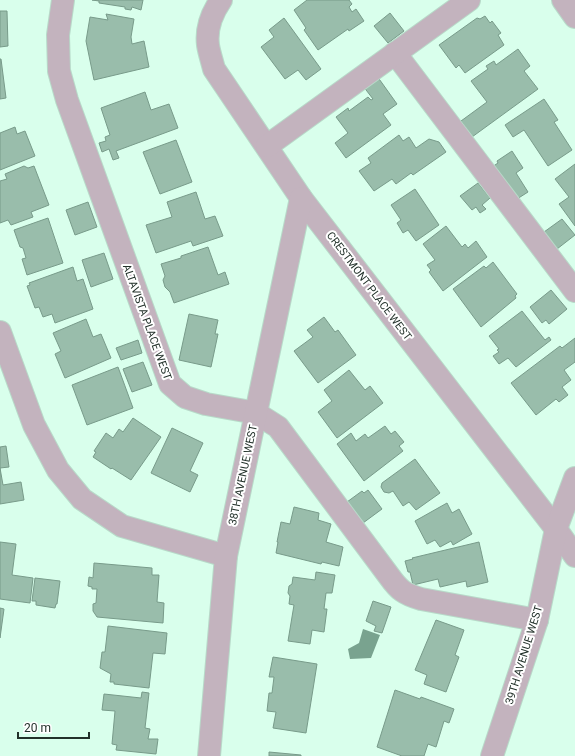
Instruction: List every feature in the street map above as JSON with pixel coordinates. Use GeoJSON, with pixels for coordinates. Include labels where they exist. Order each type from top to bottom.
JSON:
{"type":"FeatureCollection","features":[{"type":"Feature","properties":{"kind":"street","name":"ALTAVISTA PLACE WEST"},"geometry":{"type":"LineString","coordinates":[[63,0],[58,35],[59,70],[67,100],[170,384],[185,397],[206,404],[256,414],[278,427],[398,588],[406,594],[421,599],[537,620]]}},
{"type":"Feature","properties":{"kind":"street","name":"CRESTMONT PLACE WEST"},"geometry":{"type":"LineString","coordinates":[[220,0],[214,9],[209,28],[208,45],[214,69],[268,146],[302,198],[556,529],[575,556]]}},
{"type":"Feature","properties":{"kind":"street"},"geometry":{"type":"LineString","coordinates":[[268,146],[469,0]]}},
{"type":"Feature","properties":{"kind":"street"},"geometry":{"type":"LineString","coordinates":[[562,0],[575,17]]}},
{"type":"Feature","properties":{"kind":"street"},"geometry":{"type":"LineString","coordinates":[[395,53],[575,292]]}},
{"type":"Feature","properties":{"kind":"street","name":"38TH AVENUE WEST"},"geometry":{"type":"LineString","coordinates":[[209,756],[226,556],[302,198]]}},
{"type":"Feature","properties":{"kind":"street"},"geometry":{"type":"LineString","coordinates":[[0,332],[34,425],[58,470],[82,499],[122,526],[226,556]]}},
{"type":"Feature","properties":{"kind":"street","name":"39TH AVENUE WEST"},"geometry":{"type":"LineString","coordinates":[[492,756],[537,620],[556,529],[575,478]]}},
{"type":"Feature","properties":{"kind":"shaded area"},"geometry":{"type":"Polygon","coordinates":[[[363,629],[380,635],[371,658],[350,659],[348,649],[359,643],[363,629]]]}},
{"type":"Feature","properties":{"kind":"building"},"geometry":{"type":"Polygon","coordinates":[[[92,0],[143,0],[141,10],[132,7],[131,10],[125,9],[125,7],[99,3],[99,1],[92,0]]]}},
{"type":"Feature","properties":{"kind":"building"},"geometry":{"type":"Polygon","coordinates":[[[307,0],[349,0],[352,4],[349,7],[352,12],[356,9],[364,21],[349,31],[348,29],[318,50],[304,30],[306,28],[294,10],[307,0]]]}},
{"type":"Feature","properties":{"kind":"building"},"geometry":{"type":"Polygon","coordinates":[[[0,11],[7,11],[8,46],[0,47],[0,11]]]}},
{"type":"Feature","properties":{"kind":"building"},"geometry":{"type":"Polygon","coordinates":[[[390,13],[404,31],[388,43],[374,26],[390,13]]]}},
{"type":"Feature","properties":{"kind":"building"},"geometry":{"type":"Polygon","coordinates":[[[106,14],[134,19],[131,37],[132,44],[144,41],[149,67],[94,80],[86,41],[90,17],[108,20],[106,14]]]}},
{"type":"Feature","properties":{"kind":"building"},"geometry":{"type":"Polygon","coordinates":[[[485,16],[490,23],[492,21],[501,33],[498,35],[504,45],[465,73],[459,65],[456,68],[439,45],[477,18],[480,19],[485,16]]]}},
{"type":"Feature","properties":{"kind":"building"},"geometry":{"type":"Polygon","coordinates":[[[284,18],[321,69],[306,80],[298,70],[285,79],[261,47],[274,37],[269,30],[284,18]]]}},
{"type":"Feature","properties":{"kind":"building"},"geometry":{"type":"Polygon","coordinates":[[[518,49],[530,66],[524,71],[538,89],[472,137],[461,121],[487,102],[471,81],[488,69],[486,66],[494,61],[496,65],[518,49]]]}},
{"type":"Feature","properties":{"kind":"building"},"geometry":{"type":"Polygon","coordinates":[[[0,59],[6,98],[0,99],[0,59]]]}},
{"type":"Feature","properties":{"kind":"building"},"geometry":{"type":"Polygon","coordinates":[[[377,76],[397,104],[383,114],[391,125],[346,158],[335,143],[348,133],[336,117],[348,108],[349,111],[368,97],[371,100],[373,99],[363,86],[377,76]]]}},
{"type":"Feature","properties":{"kind":"building"},"geometry":{"type":"Polygon","coordinates":[[[145,92],[151,110],[169,104],[178,128],[116,151],[119,158],[113,160],[109,149],[102,152],[99,143],[106,141],[105,137],[110,135],[101,108],[145,92]]]}},
{"type":"Feature","properties":{"kind":"building"},"geometry":{"type":"Polygon","coordinates":[[[544,99],[558,120],[554,122],[572,150],[548,166],[524,130],[513,137],[505,125],[544,99]]]}},
{"type":"Feature","properties":{"kind":"building"},"geometry":{"type":"Polygon","coordinates":[[[15,127],[17,134],[25,131],[35,156],[0,170],[0,133],[15,127]]]}},
{"type":"Feature","properties":{"kind":"building"},"geometry":{"type":"Polygon","coordinates":[[[399,135],[403,141],[409,137],[416,148],[429,139],[439,142],[446,152],[413,175],[411,173],[396,184],[392,179],[374,191],[359,171],[371,163],[368,158],[399,135]]]}},
{"type":"Feature","properties":{"kind":"building"},"geometry":{"type":"Polygon","coordinates":[[[176,140],[192,182],[160,194],[143,152],[176,140]]]}},
{"type":"Feature","properties":{"kind":"building"},"geometry":{"type":"Polygon","coordinates":[[[512,151],[523,168],[516,173],[528,192],[517,199],[492,167],[498,163],[497,161],[512,151]]]}},
{"type":"Feature","properties":{"kind":"building"},"geometry":{"type":"Polygon","coordinates":[[[575,164],[575,226],[559,204],[569,197],[555,179],[575,164]]]}},
{"type":"Feature","properties":{"kind":"building"},"geometry":{"type":"Polygon","coordinates":[[[24,166],[28,168],[34,166],[49,205],[31,212],[33,217],[11,225],[8,220],[0,223],[0,181],[7,179],[5,174],[24,166]]]}},
{"type":"Feature","properties":{"kind":"building"},"geometry":{"type":"Polygon","coordinates":[[[478,183],[490,198],[482,205],[486,209],[480,213],[476,207],[472,210],[460,196],[478,183]]]}},
{"type":"Feature","properties":{"kind":"building"},"geometry":{"type":"Polygon","coordinates":[[[415,189],[439,225],[416,241],[408,230],[403,233],[397,223],[401,220],[391,205],[415,189]]]}},
{"type":"Feature","properties":{"kind":"building"},"geometry":{"type":"Polygon","coordinates":[[[196,192],[205,219],[215,216],[223,236],[193,246],[191,241],[156,253],[146,225],[172,217],[167,202],[196,192]]]}},
{"type":"Feature","properties":{"kind":"building"},"geometry":{"type":"Polygon","coordinates":[[[88,202],[97,227],[75,235],[66,210],[88,202]]]}},
{"type":"Feature","properties":{"kind":"building"},"geometry":{"type":"Polygon","coordinates":[[[48,218],[63,263],[27,275],[22,259],[26,258],[14,230],[48,218]]]}},
{"type":"Feature","properties":{"kind":"building"},"geometry":{"type":"Polygon","coordinates":[[[562,219],[575,235],[557,249],[544,232],[562,219]]]}},
{"type":"Feature","properties":{"kind":"building"},"geometry":{"type":"Polygon","coordinates":[[[446,226],[462,247],[465,244],[468,248],[476,241],[487,257],[443,291],[429,272],[431,270],[427,265],[435,260],[423,244],[446,226]]]}},
{"type":"Feature","properties":{"kind":"building"},"geometry":{"type":"Polygon","coordinates":[[[208,247],[218,275],[225,272],[229,284],[174,303],[170,292],[165,287],[163,280],[165,276],[161,264],[208,247]]]}},
{"type":"Feature","properties":{"kind":"building"},"geometry":{"type":"Polygon","coordinates":[[[104,253],[113,279],[91,287],[82,260],[104,253]]]}},
{"type":"Feature","properties":{"kind":"building"},"geometry":{"type":"Polygon","coordinates":[[[493,262],[517,294],[515,296],[516,298],[481,327],[453,289],[484,266],[486,268],[493,262]]]}},
{"type":"Feature","properties":{"kind":"building"},"geometry":{"type":"Polygon","coordinates":[[[73,267],[77,281],[83,279],[93,309],[55,323],[52,314],[43,317],[39,307],[35,308],[27,286],[30,285],[29,283],[73,267]]]}},
{"type":"Feature","properties":{"kind":"building"},"geometry":{"type":"Polygon","coordinates":[[[551,290],[567,309],[549,324],[546,320],[542,323],[530,307],[551,290]]]}},
{"type":"Feature","properties":{"kind":"building"},"geometry":{"type":"Polygon","coordinates":[[[522,311],[545,340],[549,337],[551,340],[516,367],[508,358],[499,364],[493,356],[499,352],[497,350],[499,349],[489,336],[522,311]]]}},
{"type":"Feature","properties":{"kind":"building"},"geometry":{"type":"Polygon","coordinates":[[[189,314],[218,320],[215,334],[218,334],[211,367],[179,360],[189,314]]]}},
{"type":"Feature","properties":{"kind":"building"},"geometry":{"type":"Polygon","coordinates":[[[324,317],[335,332],[338,330],[356,355],[318,383],[294,351],[313,337],[307,330],[324,317]]]}},
{"type":"Feature","properties":{"kind":"building"},"geometry":{"type":"Polygon","coordinates":[[[86,319],[93,337],[101,334],[111,358],[65,378],[55,354],[61,351],[53,333],[86,319]]]}},
{"type":"Feature","properties":{"kind":"building"},"geometry":{"type":"Polygon","coordinates":[[[575,338],[575,362],[564,370],[571,380],[562,387],[568,395],[559,402],[556,399],[536,415],[511,383],[560,346],[562,348],[575,338]]]}},
{"type":"Feature","properties":{"kind":"building"},"geometry":{"type":"Polygon","coordinates":[[[138,340],[142,353],[121,360],[116,348],[138,340]]]}},
{"type":"Feature","properties":{"kind":"building"},"geometry":{"type":"Polygon","coordinates":[[[143,362],[152,385],[132,392],[123,369],[143,362]]]}},
{"type":"Feature","properties":{"kind":"building"},"geometry":{"type":"Polygon","coordinates":[[[118,367],[133,408],[87,425],[72,385],[118,367]]]}},
{"type":"Feature","properties":{"kind":"building"},"geometry":{"type":"Polygon","coordinates":[[[349,370],[365,390],[370,386],[383,403],[337,438],[318,412],[332,401],[324,390],[349,370]]]}},
{"type":"Feature","properties":{"kind":"building"},"geometry":{"type":"Polygon","coordinates":[[[133,418],[161,437],[131,480],[93,457],[96,452],[94,451],[106,433],[113,438],[119,429],[123,432],[133,418]]]}},
{"type":"Feature","properties":{"kind":"building"},"geometry":{"type":"Polygon","coordinates":[[[385,426],[391,434],[395,431],[404,442],[399,446],[403,451],[364,481],[337,444],[351,433],[356,441],[365,434],[368,438],[385,426]]]}},
{"type":"Feature","properties":{"kind":"building"},"geometry":{"type":"Polygon","coordinates":[[[172,428],[203,443],[190,471],[198,475],[190,492],[151,473],[172,428]]]}},
{"type":"Feature","properties":{"kind":"building"},"geometry":{"type":"Polygon","coordinates":[[[6,446],[9,467],[0,468],[0,447],[6,446]]]}},
{"type":"Feature","properties":{"kind":"building"},"geometry":{"type":"Polygon","coordinates":[[[415,459],[440,493],[416,510],[409,502],[403,506],[393,491],[389,493],[384,492],[381,487],[382,483],[415,459]]]}},
{"type":"Feature","properties":{"kind":"building"},"geometry":{"type":"Polygon","coordinates":[[[0,468],[3,485],[21,482],[24,500],[0,504],[0,468]]]}},
{"type":"Feature","properties":{"kind":"building"},"geometry":{"type":"Polygon","coordinates":[[[368,490],[382,509],[363,523],[347,502],[362,491],[364,493],[368,490]]]}},
{"type":"Feature","properties":{"kind":"building"},"geometry":{"type":"Polygon","coordinates":[[[447,503],[452,513],[459,509],[472,534],[453,545],[451,541],[440,547],[435,540],[427,544],[415,521],[447,503]]]}},
{"type":"Feature","properties":{"kind":"building"},"geometry":{"type":"Polygon","coordinates":[[[294,507],[319,513],[318,520],[331,524],[326,542],[343,547],[339,566],[322,562],[321,564],[276,553],[281,522],[290,524],[294,507]]]}},
{"type":"Feature","properties":{"kind":"building"},"geometry":{"type":"Polygon","coordinates":[[[0,542],[16,544],[12,575],[33,578],[30,603],[0,599],[0,542]]]}},
{"type":"Feature","properties":{"kind":"building"},"geometry":{"type":"Polygon","coordinates":[[[479,542],[488,582],[467,587],[466,581],[440,587],[438,579],[413,585],[410,572],[408,572],[405,561],[479,542]]]}},
{"type":"Feature","properties":{"kind":"building"},"geometry":{"type":"Polygon","coordinates":[[[94,563],[152,568],[152,575],[159,575],[157,602],[164,603],[163,623],[97,617],[93,611],[93,604],[96,603],[97,589],[92,589],[92,587],[88,586],[89,577],[93,578],[94,563]]]}},
{"type":"Feature","properties":{"kind":"building"},"geometry":{"type":"Polygon","coordinates":[[[316,572],[335,575],[332,593],[326,593],[324,609],[327,609],[324,632],[312,630],[310,644],[288,641],[294,605],[289,604],[289,586],[292,584],[293,577],[315,580],[316,572]]]}},
{"type":"Feature","properties":{"kind":"building"},"geometry":{"type":"Polygon","coordinates":[[[35,578],[60,581],[57,604],[55,608],[36,605],[36,601],[32,601],[35,578]]]}},
{"type":"Feature","properties":{"kind":"building"},"geometry":{"type":"Polygon","coordinates":[[[373,601],[391,607],[382,633],[374,631],[376,626],[366,621],[373,601]]]}},
{"type":"Feature","properties":{"kind":"building"},"geometry":{"type":"Polygon","coordinates":[[[0,608],[4,609],[0,638],[0,608]]]}},
{"type":"Feature","properties":{"kind":"building"},"geometry":{"type":"Polygon","coordinates":[[[436,620],[464,630],[455,655],[459,657],[446,692],[424,684],[427,675],[415,670],[436,620]]]}},
{"type":"Feature","properties":{"kind":"building"},"geometry":{"type":"Polygon","coordinates":[[[108,626],[167,633],[165,654],[153,653],[149,688],[114,684],[114,682],[110,682],[111,674],[100,668],[102,652],[105,652],[108,626]]]}},
{"type":"Feature","properties":{"kind":"building"},"geometry":{"type":"Polygon","coordinates":[[[273,657],[317,664],[306,733],[273,728],[276,712],[267,711],[269,693],[272,693],[274,677],[269,677],[273,657]]]}},
{"type":"Feature","properties":{"kind":"building"},"geometry":{"type":"Polygon","coordinates":[[[395,690],[420,699],[421,697],[454,709],[449,723],[444,721],[436,747],[428,744],[424,756],[402,756],[377,747],[395,690]]]}},
{"type":"Feature","properties":{"kind":"building"},"geometry":{"type":"Polygon","coordinates":[[[142,692],[149,693],[145,728],[150,729],[148,739],[158,739],[156,754],[116,750],[117,745],[112,744],[115,711],[102,710],[104,694],[141,698],[142,692]]]}},
{"type":"Feature","properties":{"kind":"building"},"geometry":{"type":"Polygon","coordinates":[[[269,752],[301,755],[301,756],[269,756],[269,752]]]}}]}
